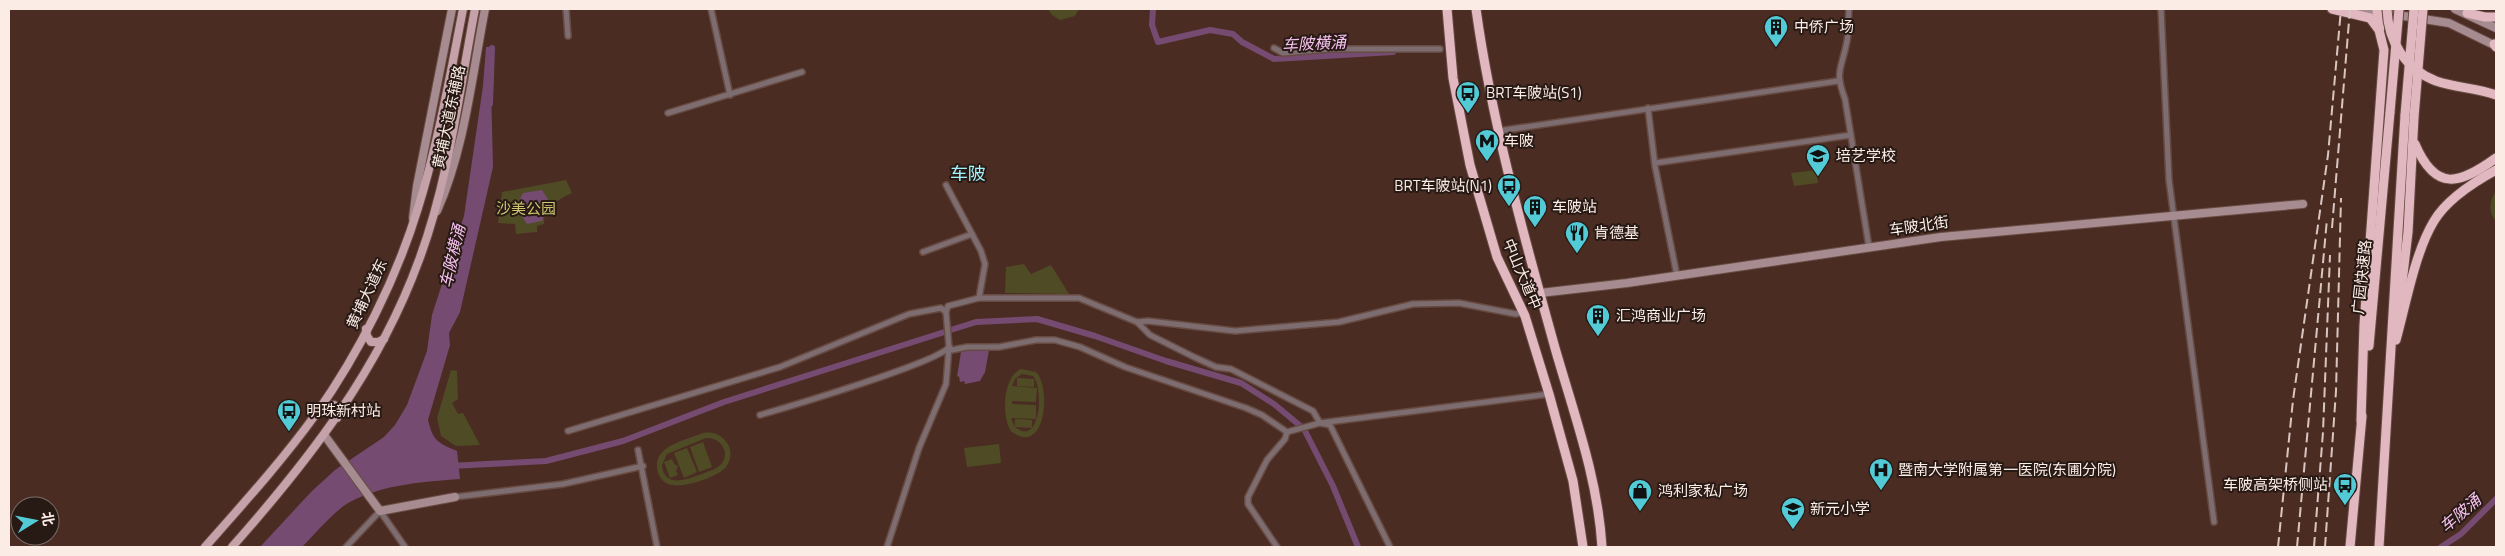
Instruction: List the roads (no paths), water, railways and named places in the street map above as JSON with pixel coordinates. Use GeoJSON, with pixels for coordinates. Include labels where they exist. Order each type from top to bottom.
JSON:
{"type":"FeatureCollection","features":[{"type":"Feature","properties":{"kind":"highway","name":"中山大道中"},"geometry":{"type":"LineString","coordinates":[[1447,9],[1452,71],[1472,171],[1497,257],[1523,312],[1549,394],[1575,487],[1583,547]]}},
{"type":"Feature","properties":{"kind":"highway","name":"中山大道中"},"geometry":{"type":"LineString","coordinates":[[1476,9],[1498,131],[1540,293],[1588,462],[1598,506],[1602,547]]}},
{"type":"Feature","properties":{"kind":"highway"},"geometry":{"type":"LineString","coordinates":[[2332,9],[2370,18],[2376,23],[2382,39]]}},
{"type":"Feature","properties":{"kind":"highway"},"geometry":{"type":"LineString","coordinates":[[2387,9],[2392,38],[2398,50],[2414,68],[2435,80],[2496,95]]}},
{"type":"Feature","properties":{"kind":"highway","name":"广园快速路"},"geometry":{"type":"LineString","coordinates":[[2350,547],[2361,421],[2378,267],[2399,9]]}},
{"type":"Feature","properties":{"kind":"highway"},"geometry":{"type":"LineString","coordinates":[[2380,546],[2409,116],[2414,9]]}},
{"type":"Feature","properties":{"kind":"highway"},"geometry":{"type":"LineString","coordinates":[[2392,354],[2404,277],[2414,142],[2409,116],[2423,9]]}},
{"type":"Feature","properties":{"kind":"highway"},"geometry":{"type":"LineString","coordinates":[[2361,421],[2364,325],[2384,65],[2377,10]]}},
{"type":"Feature","properties":{"kind":"highway"},"geometry":{"type":"LineString","coordinates":[[2467,13],[2485,18],[2496,17]]}},
{"type":"Feature","properties":{"kind":"highway"},"geometry":{"type":"LineString","coordinates":[[2414,142],[2430,170],[2446,179],[2462,179],[2496,158]]}},
{"type":"Feature","properties":{"kind":"highway"},"geometry":{"type":"LineString","coordinates":[[2392,354],[2424,243],[2434,221],[2458,194],[2496,170]]}},
{"type":"Feature","properties":{"kind":"main road","name":"黄埔大道东"},"geometry":{"type":"LineString","coordinates":[[205,547],[270,472],[320,408],[342,374],[366,329],[412,226],[429,169],[463,9]]}},
{"type":"Feature","properties":{"kind":"main road"},"geometry":{"type":"LineString","coordinates":[[232,547],[325,436],[385,338],[419,261],[430,228],[475,9]]}},
{"type":"Feature","properties":{"kind":"main road"},"geometry":{"type":"LineString","coordinates":[[366,329],[367,336],[371,342],[378,342],[385,338]]}},
{"type":"Feature","properties":{"kind":"main road"},"geometry":{"type":"LineString","coordinates":[[320,408],[334,405],[337,418]]}},
{"type":"Feature","properties":{"kind":"street","name":"黄埔大道东辅路"},"geometry":{"type":"LineString","coordinates":[[412,226],[417,186],[452,9]]}},
{"type":"Feature","properties":{"kind":"street","name":"黄埔大道东辅路"},"geometry":{"type":"LineString","coordinates":[[430,228],[450,180],[485,9]]}},
{"type":"Feature","properties":{"kind":"street"},"geometry":{"type":"LineString","coordinates":[[566,9],[568,36]]}},
{"type":"Feature","properties":{"kind":"street"},"geometry":{"type":"LineString","coordinates":[[711,9],[730,95]]}},
{"type":"Feature","properties":{"kind":"street"},"geometry":{"type":"LineString","coordinates":[[1849,9],[1847,41],[1838,71],[1838,82],[1846,99],[1869,247]]}},
{"type":"Feature","properties":{"kind":"street"},"geometry":{"type":"LineString","coordinates":[[2161,9],[2169,180],[2214,522]]}},
{"type":"Feature","properties":{"kind":"street"},"geometry":{"type":"LineString","coordinates":[[2359,9],[2377,10],[2449,23],[2496,46]]}},
{"type":"Feature","properties":{"kind":"street"},"geometry":{"type":"LineString","coordinates":[[2455,9],[2496,28]]}},
{"type":"Feature","properties":{"kind":"street"},"geometry":{"type":"LineString","coordinates":[[1274,48],[1283,53],[1330,49],[1440,49]]}},
{"type":"Feature","properties":{"kind":"street"},"geometry":{"type":"LineString","coordinates":[[668,113],[802,72]]}},
{"type":"Feature","properties":{"kind":"street"},"geometry":{"type":"LineString","coordinates":[[1498,131],[1838,82]]}},
{"type":"Feature","properties":{"kind":"street"},"geometry":{"type":"LineString","coordinates":[[1648,108],[1655,163],[1677,276]]}},
{"type":"Feature","properties":{"kind":"street"},"geometry":{"type":"LineString","coordinates":[[1655,163],[1851,135]]}},
{"type":"Feature","properties":{"kind":"street"},"geometry":{"type":"LineString","coordinates":[[946,185],[972,234],[985,264],[979,298]]}},
{"type":"Feature","properties":{"kind":"street","name":"车陂北街"},"geometry":{"type":"LineString","coordinates":[[1540,293],[1677,276],[1941,237],[2174,214],[2303,204]]}},
{"type":"Feature","properties":{"kind":"street"},"geometry":{"type":"LineString","coordinates":[[923,252],[972,234]]}},
{"type":"Feature","properties":{"kind":"street"},"geometry":{"type":"LineString","coordinates":[[887,547],[919,448],[946,384],[949,347],[946,312],[948,306],[979,298],[1079,298],[1137,322],[1150,335],[1216,367],[1231,369],[1274,389],[1313,411],[1320,423],[1330,425],[1390,547]]}},
{"type":"Feature","properties":{"kind":"street"},"geometry":{"type":"LineString","coordinates":[[1137,322],[1148,321],[1235,331],[1339,322],[1413,304],[1459,303],[1516,314],[1523,312]]}},
{"type":"Feature","properties":{"kind":"street"},"geometry":{"type":"LineString","coordinates":[[568,432],[780,367],[910,314],[941,308],[946,312]]}},
{"type":"Feature","properties":{"kind":"street"},"geometry":{"type":"LineString","coordinates":[[949,347],[952,350],[967,346],[999,347],[1036,340],[1055,340],[1071,344],[1131,369],[1246,408],[1287,432],[1320,423],[1549,394]]}},
{"type":"Feature","properties":{"kind":"street"},"geometry":{"type":"LineString","coordinates":[[760,415],[918,364],[945,353],[949,347]]}},
{"type":"Feature","properties":{"kind":"street"},"geometry":{"type":"LineString","coordinates":[[1277,547],[1248,504],[1248,497],[1267,460],[1285,439],[1287,432]]}},
{"type":"Feature","properties":{"kind":"street"},"geometry":{"type":"LineString","coordinates":[[325,436],[405,547]]}},
{"type":"Feature","properties":{"kind":"street"},"geometry":{"type":"LineString","coordinates":[[638,450],[657,547]]}},
{"type":"Feature","properties":{"kind":"street"},"geometry":{"type":"LineString","coordinates":[[346,547],[380,511],[455,497],[563,484],[642,466]]}},
{"type":"Feature","properties":{"kind":"water"},"geometry":{"type":"Polygon","coordinates":[[[486,47],[490,47],[493,167],[460,312],[449,333],[450,345],[428,420],[434,437],[445,446],[457,451],[460,479],[404,485],[376,491],[344,505],[302,547],[260,547],[312,491],[335,470],[384,437],[395,425],[407,405],[427,351],[432,315],[464,216],[483,86],[486,47]]]}},
{"type":"Feature","properties":{"kind":"water"},"geometry":{"type":"Polygon","coordinates":[[[542,190],[549,201],[542,221],[527,224],[522,216],[519,205],[521,197],[523,193],[542,190]]]}},
{"type":"Feature","properties":{"kind":"water"},"geometry":{"type":"Polygon","coordinates":[[[968,349],[989,350],[985,372],[980,381],[965,384],[964,381],[960,382],[959,376],[957,377],[961,352],[968,349]]]}},
{"type":"Feature","properties":{"kind":"waterway","name":"车陂横涌"},"geometry":{"type":"LineString","coordinates":[[1153,9],[1152,25],[1158,42],[1210,30],[1233,34],[1242,42],[1274,59],[1393,52]]}},
{"type":"Feature","properties":{"kind":"waterway","name":"车陂横涌"},"geometry":{"type":"LineString","coordinates":[[490,104],[492,48]]}},
{"type":"Feature","properties":{"kind":"waterway"},"geometry":{"type":"LineString","coordinates":[[450,466],[546,461],[623,441],[724,402],[976,322],[1037,319],[1241,383],[1274,404],[1304,429],[1333,486],[1358,547]]}},
{"type":"Feature","properties":{"kind":"waterway","name":"车陂涌"},"geometry":{"type":"LineString","coordinates":[[2441,547],[2461,534],[2496,499]]}},
{"type":"Feature","properties":{"kind":"railway"},"geometry":{"type":"LineString","coordinates":[[2278,547],[2293,400],[2328,155],[2341,9]]}},
{"type":"Feature","properties":{"kind":"railway"},"geometry":{"type":"LineString","coordinates":[[2332,228],[2350,9]]}},
{"type":"Feature","properties":{"kind":"railway"},"geometry":{"type":"LineString","coordinates":[[2325,547],[2336,391],[2341,198]]}},
{"type":"Feature","properties":{"kind":"railway"},"geometry":{"type":"LineString","coordinates":[[2297,547],[2327,219]]}},
{"type":"Feature","properties":{"kind":"railway"},"geometry":{"type":"LineString","coordinates":[[2314,547],[2323,432],[2330,255]]}},
{"type":"Feature","properties":{"kind":"place","name":"中侨广场"},"geometry":{"type":"Point","coordinates":[1776,48]}},
{"type":"Feature","properties":{"kind":"place","name":"BRT车陂站(S1)"},"geometry":{"type":"Point","coordinates":[1468,114]}},
{"type":"Feature","properties":{"kind":"place","name":"车陂"},"geometry":{"type":"Point","coordinates":[1487,162]}},
{"type":"Feature","properties":{"kind":"place","name":"培艺学校"},"geometry":{"type":"Point","coordinates":[1818,177]}},
{"type":"Feature","properties":{"kind":"place","name":"BRT车陂站(N1)"},"geometry":{"type":"Point","coordinates":[1509,207]}},
{"type":"Feature","properties":{"kind":"place","name":"车陂站"},"geometry":{"type":"Point","coordinates":[1535,228]}},
{"type":"Feature","properties":{"kind":"place","name":"肯德基"},"geometry":{"type":"Point","coordinates":[1577,254]}},
{"type":"Feature","properties":{"kind":"place","name":"汇鸿商业广场"},"geometry":{"type":"Point","coordinates":[1598,337]}},
{"type":"Feature","properties":{"kind":"place","name":"明珠新村站"},"geometry":{"type":"Point","coordinates":[289,432]}},
{"type":"Feature","properties":{"kind":"place","name":"暨南大学附属第一医院(东圃分院)"},"geometry":{"type":"Point","coordinates":[1881,491]}},
{"type":"Feature","properties":{"kind":"place","name":"车陂高架桥侧站"},"geometry":{"type":"Point","coordinates":[2345,506]}},
{"type":"Feature","properties":{"kind":"place","name":"鸿利家私广场"},"geometry":{"type":"Point","coordinates":[1640,512]}},
{"type":"Feature","properties":{"kind":"place","name":"新元小学"},"geometry":{"type":"Point","coordinates":[1793,530]}},
{"type":"Feature","properties":{"kind":"district","name":"车陂"},"geometry":{"type":"Point","coordinates":[968,174]}},
{"type":"Feature","properties":{"kind":"park label","name":"沙美公园"},"geometry":{"type":"Point","coordinates":[526,209]}}]}
